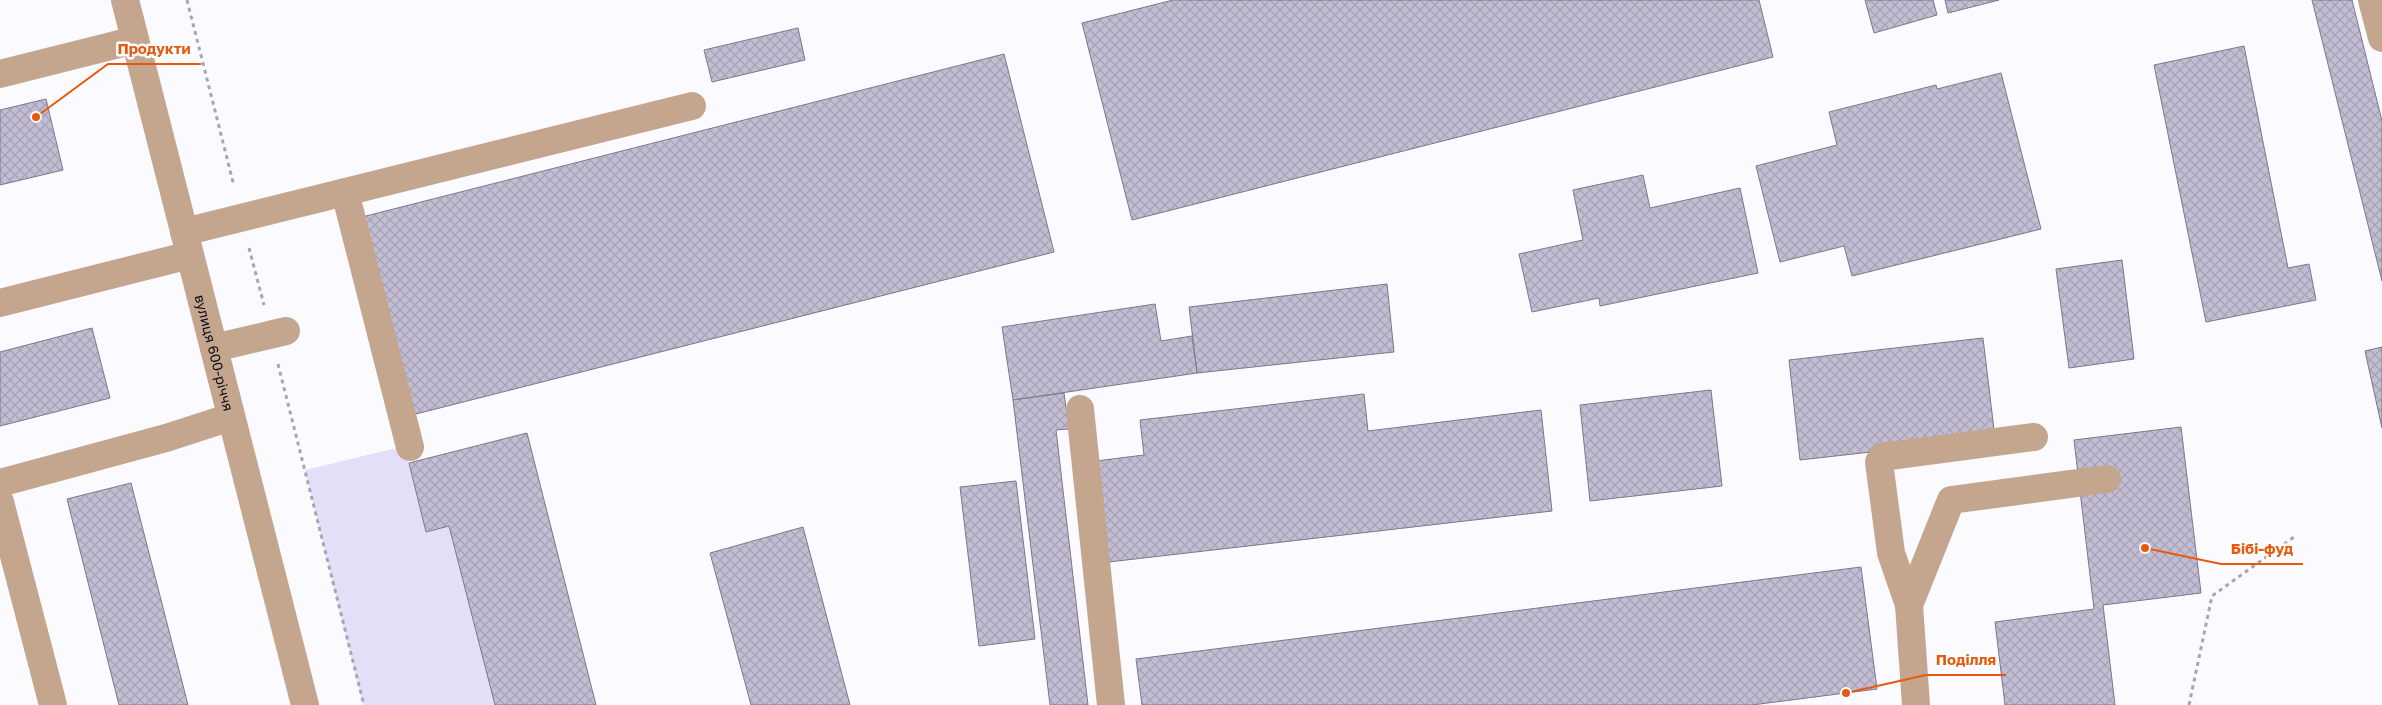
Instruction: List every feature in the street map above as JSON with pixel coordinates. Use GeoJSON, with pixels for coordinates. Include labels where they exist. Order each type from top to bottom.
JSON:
{"type":"FeatureCollection","features":[{"type":"Feature","properties":{"kind":"street","name":"вулиця 600-річчя"},"geometry":{"type":"LineString","coordinates":[[125,0],[305,705]]}},
{"type":"Feature","properties":{"kind":"street"},"geometry":{"type":"LineString","coordinates":[[2372,0],[2382,38]]}},
{"type":"Feature","properties":{"kind":"street"},"geometry":{"type":"LineString","coordinates":[[0,74],[136,40]]}},
{"type":"Feature","properties":{"kind":"street"},"geometry":{"type":"LineString","coordinates":[[0,303],[345,192],[692,106]]}},
{"type":"Feature","properties":{"kind":"street"},"geometry":{"type":"LineString","coordinates":[[345,192],[410,447]]}},
{"type":"Feature","properties":{"kind":"street"},"geometry":{"type":"LineString","coordinates":[[214,348],[286,331]]}},
{"type":"Feature","properties":{"kind":"street"},"geometry":{"type":"LineString","coordinates":[[1080,408],[1112,705]]}},
{"type":"Feature","properties":{"kind":"street"},"geometry":{"type":"LineString","coordinates":[[0,483],[166,438],[232,417]]}},
{"type":"Feature","properties":{"kind":"street"},"geometry":{"type":"LineString","coordinates":[[1916,705],[1909,605],[1891,553],[1879,462],[1882,456],[2034,437]]}},
{"type":"Feature","properties":{"kind":"street"},"geometry":{"type":"LineString","coordinates":[[1909,605],[1950,500],[2107,479]]}},
{"type":"Feature","properties":{"kind":"street"},"geometry":{"type":"LineString","coordinates":[[0,502],[53,705]]}},
{"type":"Feature","properties":{"kind":"path"},"geometry":{"type":"LineString","coordinates":[[2189,705],[2212,596],[2294,537]]}},
{"type":"Feature","properties":{"kind":"shaded area"},"geometry":{"type":"Polygon","coordinates":[[[397,448],[409,463],[426,532],[449,526],[495,705],[363,705],[305,470],[397,448]]]}},
{"type":"Feature","properties":{"kind":"building"},"geometry":{"type":"Polygon","coordinates":[[[1173,0],[1759,0],[1773,57],[1132,220],[1082,23],[1173,0]]]}},
{"type":"Feature","properties":{"kind":"building"},"geometry":{"type":"Polygon","coordinates":[[[1865,0],[1933,0],[1937,15],[1874,33],[1865,0]]]}},
{"type":"Feature","properties":{"kind":"building"},"geometry":{"type":"Polygon","coordinates":[[[1945,0],[1999,0],[1948,13],[1945,0]]]}},
{"type":"Feature","properties":{"kind":"building"},"geometry":{"type":"Polygon","coordinates":[[[2312,0],[2352,0],[2382,121],[2382,281],[2312,0]]]}},
{"type":"Feature","properties":{"kind":"building"},"geometry":{"type":"Polygon","coordinates":[[[798,28],[805,60],[712,82],[704,50],[798,28]]]}},
{"type":"Feature","properties":{"kind":"building"},"geometry":{"type":"Polygon","coordinates":[[[2244,46],[2288,268],[2309,264],[2316,300],[2206,322],[2154,65],[2244,46]]]}},
{"type":"Feature","properties":{"kind":"building"},"geometry":{"type":"Polygon","coordinates":[[[1004,54],[1054,252],[412,415],[362,217],[1004,54]]]}},
{"type":"Feature","properties":{"kind":"building"},"geometry":{"type":"Polygon","coordinates":[[[2001,73],[2041,229],[1852,276],[1844,246],[1780,262],[1756,166],[1837,145],[1829,112],[1936,85],[1937,89],[2001,73]]]}},
{"type":"Feature","properties":{"kind":"building"},"geometry":{"type":"Polygon","coordinates":[[[46,99],[63,170],[0,185],[0,110],[46,99]]]}},
{"type":"Feature","properties":{"kind":"building"},"geometry":{"type":"Polygon","coordinates":[[[1643,175],[1650,208],[1740,188],[1758,273],[1600,306],[1599,298],[1532,312],[1519,254],[1583,240],[1573,190],[1643,175]]]}},
{"type":"Feature","properties":{"kind":"building"},"geometry":{"type":"Polygon","coordinates":[[[2122,260],[2134,359],[2069,368],[2056,269],[2122,260]]]}},
{"type":"Feature","properties":{"kind":"building"},"geometry":{"type":"Polygon","coordinates":[[[1387,284],[1394,352],[1197,373],[1189,307],[1387,284]]]}},
{"type":"Feature","properties":{"kind":"building"},"geometry":{"type":"Polygon","coordinates":[[[1155,304],[1161,341],[1192,336],[1197,373],[1013,400],[1002,327],[1155,304]]]}},
{"type":"Feature","properties":{"kind":"building"},"geometry":{"type":"Polygon","coordinates":[[[92,328],[110,398],[0,426],[0,352],[92,328]]]}},
{"type":"Feature","properties":{"kind":"building"},"geometry":{"type":"Polygon","coordinates":[[[1983,338],[1995,438],[1800,460],[1789,360],[1983,338]]]}},
{"type":"Feature","properties":{"kind":"building"},"geometry":{"type":"Polygon","coordinates":[[[2382,347],[2382,428],[2365,351],[2382,347]]]}},
{"type":"Feature","properties":{"kind":"building"},"geometry":{"type":"Polygon","coordinates":[[[1711,390],[1722,486],[1590,501],[1580,405],[1711,390]]]}},
{"type":"Feature","properties":{"kind":"building"},"geometry":{"type":"Polygon","coordinates":[[[1064,393],[1069,429],[1056,430],[1088,705],[1050,705],[1013,400],[1064,393]]]}},
{"type":"Feature","properties":{"kind":"building"},"geometry":{"type":"Polygon","coordinates":[[[1364,394],[1368,431],[1541,410],[1552,511],[1100,563],[1088,462],[1144,455],[1140,420],[1364,394]]]}},
{"type":"Feature","properties":{"kind":"building"},"geometry":{"type":"Polygon","coordinates":[[[2181,427],[2201,593],[2103,605],[2115,705],[2005,705],[1995,622],[2094,609],[2074,440],[2181,427]]]}},
{"type":"Feature","properties":{"kind":"building"},"geometry":{"type":"Polygon","coordinates":[[[527,433],[596,705],[495,705],[449,526],[426,532],[409,463],[527,433]]]}},
{"type":"Feature","properties":{"kind":"building"},"geometry":{"type":"Polygon","coordinates":[[[1016,481],[1035,639],[979,646],[960,487],[1016,481]]]}},
{"type":"Feature","properties":{"kind":"building"},"geometry":{"type":"Polygon","coordinates":[[[131,483],[188,705],[119,705],[67,499],[131,483]]]}},
{"type":"Feature","properties":{"kind":"building"},"geometry":{"type":"Polygon","coordinates":[[[803,527],[850,705],[751,705],[710,553],[803,527]]]}},
{"type":"Feature","properties":{"kind":"building"},"geometry":{"type":"Polygon","coordinates":[[[1861,567],[1877,689],[1752,705],[1142,705],[1136,659],[1861,567]]]}},
{"type":"Feature","properties":{"kind":"place","name":"Продукти"},"geometry":{"type":"Point","coordinates":[36,117]}},
{"type":"Feature","properties":{"kind":"place","name":"Бібі-фуд"},"geometry":{"type":"Point","coordinates":[2145,548]}},
{"type":"Feature","properties":{"kind":"place","name":"Поділля"},"geometry":{"type":"Point","coordinates":[1846,693]}}]}
